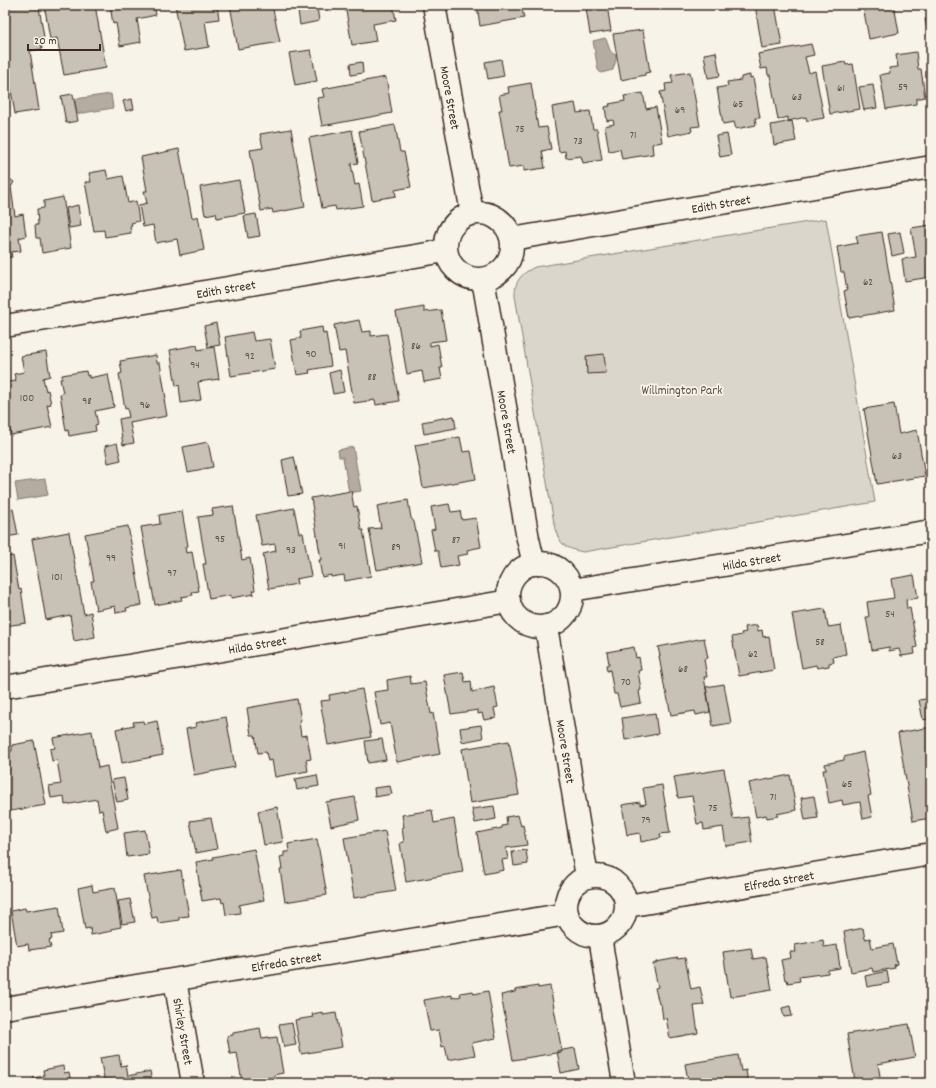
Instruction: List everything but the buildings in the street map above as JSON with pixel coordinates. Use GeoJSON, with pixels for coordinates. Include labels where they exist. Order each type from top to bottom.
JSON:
{"type":"FeatureCollection","features":[{"type":"Feature","properties":{"kind":"street","name":"Moore Street"},"geometry":{"type":"LineString","coordinates":[[434,5],[472,213]]}},
{"type":"Feature","properties":{"kind":"street","name":"Edith Street"},"geometry":{"type":"LineString","coordinates":[[512,239],[556,230],[931,168]]}},
{"type":"Feature","properties":{"kind":"street"},"geometry":{"type":"LineString","coordinates":[[472,213],[485,213],[497,218],[506,227],[512,239],[512,250],[509,260],[503,269],[494,276],[483,279],[472,278],[458,272],[448,259],[445,249],[449,230],[455,222],[463,216],[472,213]]}},
{"type":"Feature","properties":{"kind":"street","name":"Edith Street"},"geometry":{"type":"LineString","coordinates":[[5,326],[433,253],[445,249]]}},
{"type":"Feature","properties":{"kind":"street","name":"Moore Street"},"geometry":{"type":"LineString","coordinates":[[483,279],[528,539],[534,564]]}},
{"type":"Feature","properties":{"kind":"street","name":"Hilda Street"},"geometry":{"type":"LineString","coordinates":[[572,590],[931,531]]}},
{"type":"Feature","properties":{"kind":"street"},"geometry":{"type":"LineString","coordinates":[[534,564],[555,566],[569,581],[572,590],[572,600],[566,613],[556,623],[546,626],[537,627],[527,624],[512,611],[509,601],[508,591],[511,582],[517,573],[525,567],[534,564]]}},
{"type":"Feature","properties":{"kind":"street","name":"Hilda Street"},"geometry":{"type":"LineString","coordinates":[[5,687],[509,601]]}},
{"type":"Feature","properties":{"kind":"street","name":"Moore Street"},"geometry":{"type":"LineString","coordinates":[[546,626],[587,877]]}},
{"type":"Feature","properties":{"kind":"street","name":"Elfreda Street"},"geometry":{"type":"LineString","coordinates":[[627,906],[931,854]]}},
{"type":"Feature","properties":{"kind":"street"},"geometry":{"type":"LineString","coordinates":[[587,877],[606,877],[615,882],[621,888],[626,897],[626,915],[619,926],[609,934],[600,937],[583,934],[570,922],[567,914],[566,905],[572,887],[587,877]]}},
{"type":"Feature","properties":{"kind":"street","name":"Elfreda Street"},"geometry":{"type":"LineString","coordinates":[[5,1008],[567,914]]}},
{"type":"Feature","properties":{"kind":"street"},"geometry":{"type":"LineString","coordinates":[[600,937],[624,1083]]}},
{"type":"Feature","properties":{"kind":"street","name":"Shirley Street"},"geometry":{"type":"LineString","coordinates":[[175,980],[193,1083]]}},
{"type":"Feature","properties":{"kind":"green space","name":"Willmington Park"},"geometry":{"type":"Polygon","coordinates":[[[826,219],[875,502],[583,552],[564,545],[559,539],[555,529],[515,296],[517,282],[520,278],[526,272],[535,267],[826,219]]]}},
{"type":"Feature","properties":{"kind":"shaded area"},"geometry":{"type":"Polygon","coordinates":[[[605,38],[611,52],[616,55],[616,60],[613,70],[601,73],[598,70],[593,41],[605,38]]]}},
{"type":"Feature","properties":{"kind":"shaded area"},"geometry":{"type":"Polygon","coordinates":[[[111,94],[113,108],[77,114],[75,99],[111,94]]]}},
{"type":"Feature","properties":{"kind":"shaded area"},"geometry":{"type":"Polygon","coordinates":[[[353,447],[361,491],[349,493],[343,457],[339,457],[338,450],[353,447]]]}},
{"type":"Feature","properties":{"kind":"shaded area"},"geometry":{"type":"Polygon","coordinates":[[[45,479],[48,495],[18,500],[15,483],[45,479]]]}}]}
